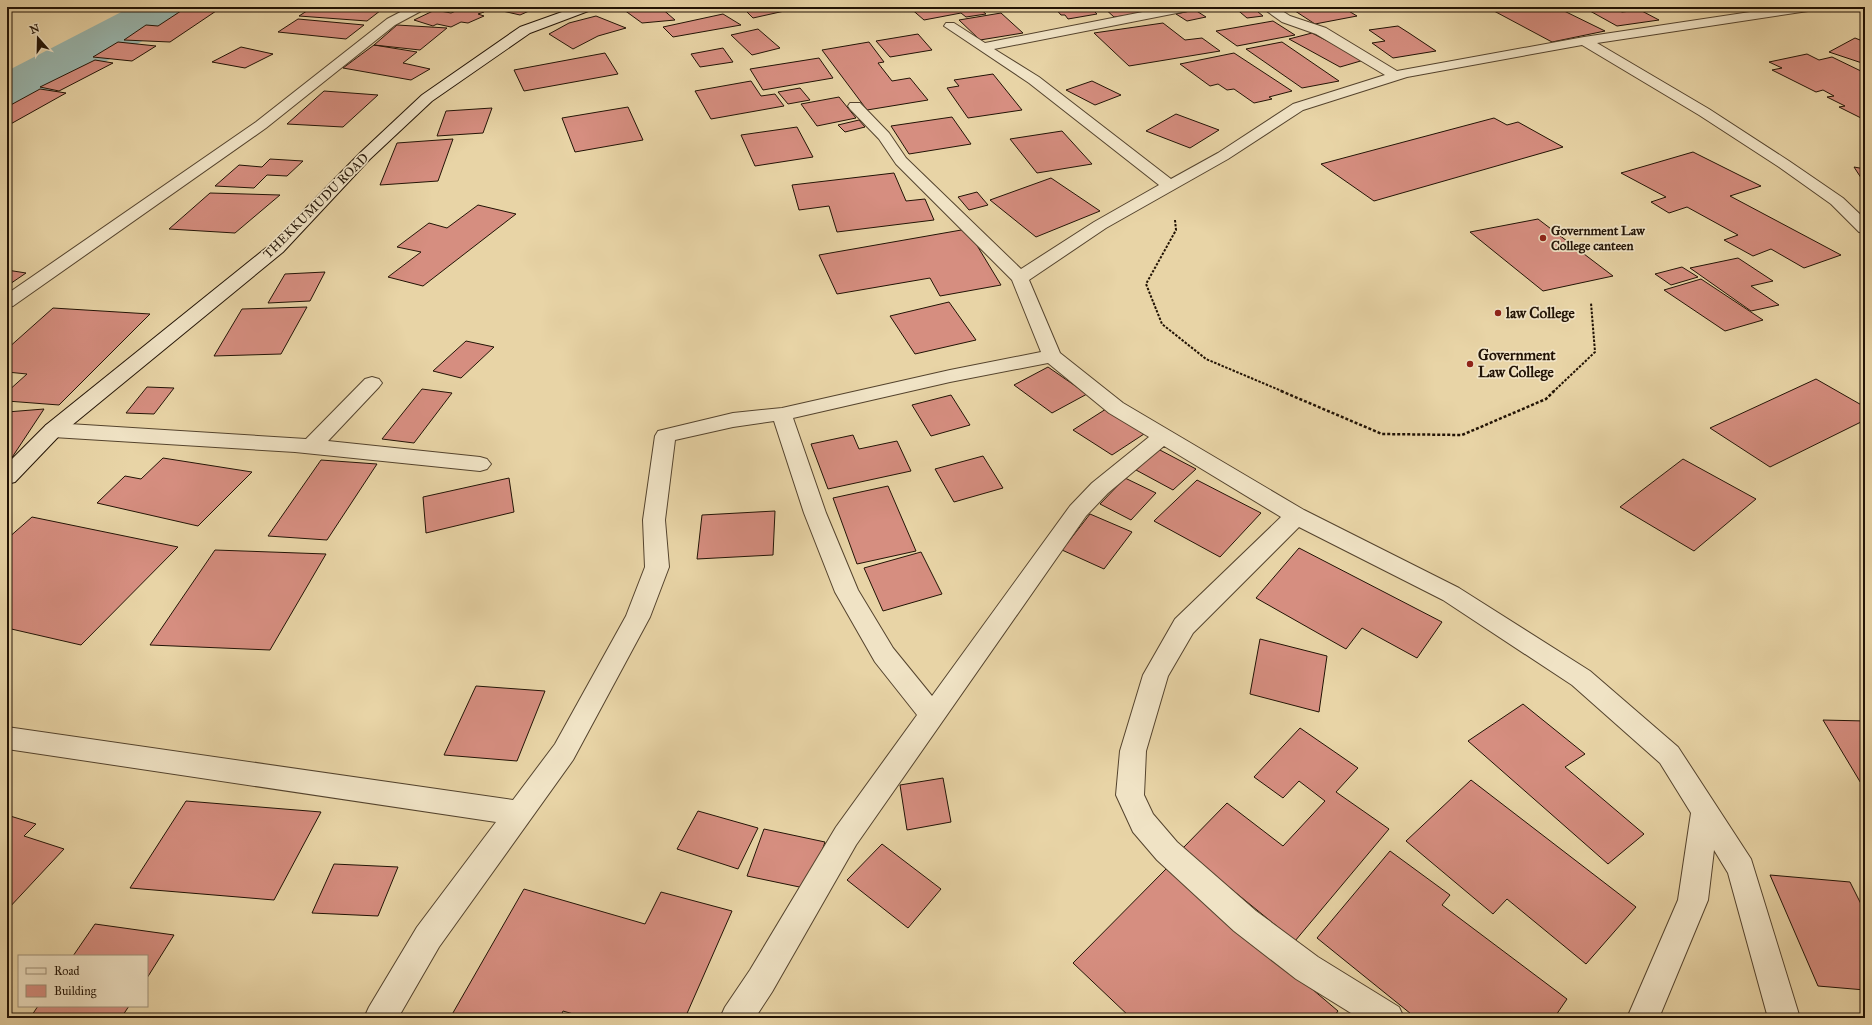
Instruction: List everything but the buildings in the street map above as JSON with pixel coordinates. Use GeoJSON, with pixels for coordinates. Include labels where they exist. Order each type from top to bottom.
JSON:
{"type":"FeatureCollection","features":[{"type":"Feature","properties":{"kind":"street"},"geometry":{"type":"LineString","coordinates":[[7,302],[261,125],[391,22],[419,7]]}},
{"type":"Feature","properties":{"kind":"street","name":"THEKKUMUDU ROAD"},"geometry":{"type":"LineString","coordinates":[[7,477],[54,430],[277,248],[365,156],[427,98],[526,30],[587,7]]}},
{"type":"Feature","properties":{"kind":"street"},"geometry":{"type":"LineString","coordinates":[[983,47],[1187,7]]}},
{"type":"Feature","properties":{"kind":"street"},"geometry":{"type":"LineString","coordinates":[[1267,7],[1286,19],[1321,31],[1396,76]]}},
{"type":"Feature","properties":{"kind":"street"},"geometry":{"type":"LineString","coordinates":[[1020,278],[1100,225],[1223,156],[1298,107],[1405,73],[1584,41],[1808,7]]}},
{"type":"Feature","properties":{"kind":"street"},"geometry":{"type":"LineString","coordinates":[[950,26],[1034,80],[1170,186]]}},
{"type":"Feature","properties":{"kind":"street"},"geometry":{"type":"LineString","coordinates":[[1584,41],[1704,112],[1784,164],[1836,201],[1865,228]]}},
{"type":"Feature","properties":{"kind":"street"},"geometry":{"type":"LineString","coordinates":[[854,106],[884,136],[901,161],[1020,278],[1052,356],[1116,408],[1162,437],[1296,516],[1378,559],[1451,594],[1581,678],[1669,756],[1741,868],[1784,1018]]}},
{"type":"Feature","properties":{"kind":"street"},"geometry":{"type":"LineString","coordinates":[[380,1018],[428,937],[564,752],[638,617],[657,567],[654,520],[665,436],[733,420],[782,414],[950,376],[1052,356]]}},
{"type":"Feature","properties":{"kind":"street"},"geometry":{"type":"LineString","coordinates":[[311,447],[372,383]]}},
{"type":"Feature","properties":{"kind":"street"},"geometry":{"type":"LineString","coordinates":[[782,414],[815,513],[847,592],[884,655],[932,715]]}},
{"type":"Feature","properties":{"kind":"street"},"geometry":{"type":"LineString","coordinates":[[54,430],[311,447],[480,464]]}},
{"type":"Feature","properties":{"kind":"street"},"geometry":{"type":"LineString","coordinates":[[736,1018],[761,981],[846,836],[1078,511],[1100,488],[1162,437]]}},
{"type":"Feature","properties":{"kind":"street"},"geometry":{"type":"LineString","coordinates":[[1296,516],[1184,626],[1156,674],[1133,751],[1130,795],[1143,823],[1167,851],[1245,921],[1307,968],[1388,1018]]}},
{"type":"Feature","properties":{"kind":"street"},"geometry":{"type":"LineString","coordinates":[[7,738],[519,813]]}},
{"type":"Feature","properties":{"kind":"street"},"geometry":{"type":"LineString","coordinates":[[1643,1018],[1693,900],[1705,812]]}},
{"type":"Feature","properties":{"kind":"path"},"geometry":{"type":"LineString","coordinates":[[1170,186],[1176,230],[1146,284],[1162,324],[1206,359],[1382,434],[1462,435],[1546,398],[1595,352],[1591,303]]}},
{"type":"Feature","properties":{"kind":"waterway"},"geometry":{"type":"LineString","coordinates":[[7,93],[169,7]]}},
{"type":"Feature","properties":{"kind":"place","name":"Government Law College canteen"},"geometry":{"type":"Point","coordinates":[1543,238]}},
{"type":"Feature","properties":{"kind":"place","name":"law College"},"geometry":{"type":"Point","coordinates":[1498,313]}},
{"type":"Feature","properties":{"kind":"place","name":"Government Law College"},"geometry":{"type":"Point","coordinates":[1470,364]}}]}
